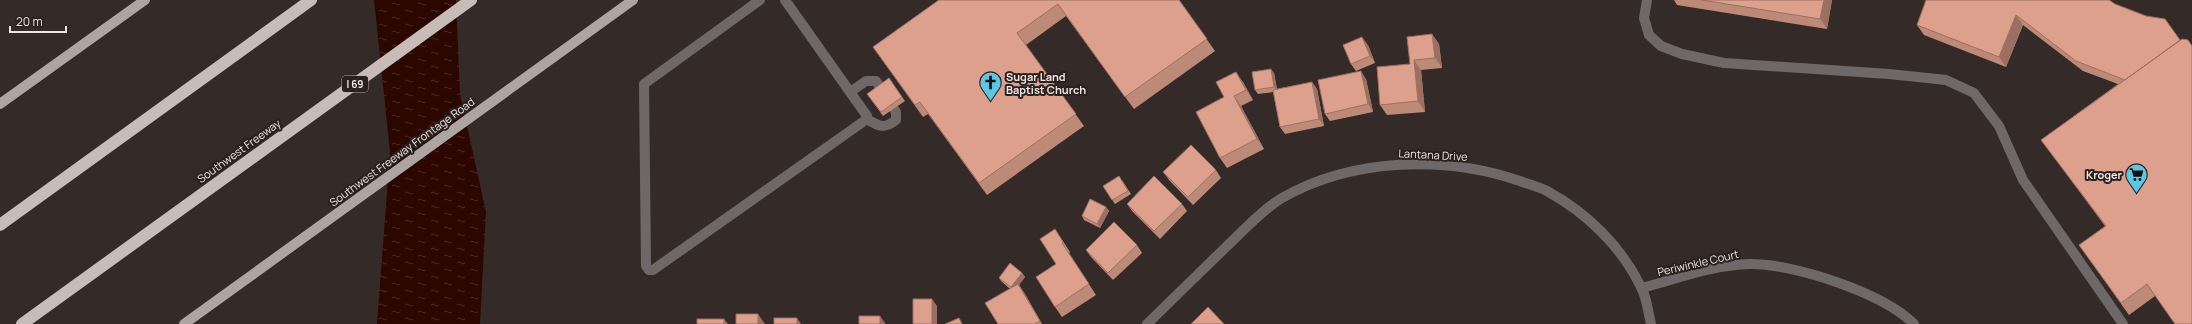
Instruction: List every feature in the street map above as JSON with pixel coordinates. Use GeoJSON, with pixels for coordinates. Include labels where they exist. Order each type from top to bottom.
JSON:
{"type":"FeatureCollection","features":[{"type":"Feature","properties":{"kind":"highway"},"geometry":{"type":"LineString","coordinates":[[0,225],[312,0]]}},
{"type":"Feature","properties":{"kind":"highway","name":"Southwest Freeway"},"geometry":{"type":"LineString","coordinates":[[22,324],[471,0]]}},
{"type":"Feature","properties":{"kind":"main road"},"geometry":{"type":"LineString","coordinates":[[0,104],[145,0]]}},
{"type":"Feature","properties":{"kind":"main road","name":"Southwest Freeway Frontage Road"},"geometry":{"type":"LineString","coordinates":[[184,324],[633,0]]}},
{"type":"Feature","properties":{"kind":"street"},"geometry":{"type":"LineString","coordinates":[[760,0],[644,84],[646,266],[649,270],[653,270],[867,119]]}},
{"type":"Feature","properties":{"kind":"street"},"geometry":{"type":"LineString","coordinates":[[785,0],[850,92],[867,116],[867,119],[879,127],[889,126],[896,120],[896,112],[876,81],[866,81],[850,92]]}},
{"type":"Feature","properties":{"kind":"street"},"geometry":{"type":"LineString","coordinates":[[1646,0],[1644,18],[1648,35],[1661,46],[1682,54],[1724,63],[1889,74],[1946,80],[1974,94],[1999,126],[2023,180],[2123,324]]}},
{"type":"Feature","properties":{"kind":"street","name":"Lantana Drive"},"geometry":{"type":"LineString","coordinates":[[1147,324],[1252,222],[1281,199],[1310,184],[1383,166],[1411,164],[1459,166],[1502,175],[1546,190],[1589,220],[1613,243],[1642,288],[1651,324]]}},
{"type":"Feature","properties":{"kind":"street","name":"Periwinkle Court"},"geometry":{"type":"LineString","coordinates":[[1642,288],[1709,270],[1748,264],[1786,268],[1818,275],[1854,290],[1883,303],[1914,324]]}},
{"type":"Feature","properties":{"kind":"water"},"geometry":{"type":"Polygon","coordinates":[[[374,0],[456,0],[460,94],[486,212],[480,324],[377,324],[390,152],[374,0]]]}},
{"type":"Feature","properties":{"kind":"building","name":"Sugar Land Baptist Church"},"geometry":{"type":"Polygon","coordinates":[[[939,0],[1179,0],[1207,39],[1125,97],[1058,4],[1017,33],[1076,114],[979,183],[920,102],[915,105],[873,47],[939,0]]]}},
{"type":"Feature","properties":{"kind":"building"},"geometry":{"type":"Polygon","coordinates":[[[1702,0],[1824,0],[1820,19],[1702,0]]]}},
{"type":"Feature","properties":{"kind":"building"},"geometry":{"type":"Polygon","coordinates":[[[1926,0],[2109,0],[2115,4],[2146,16],[2165,19],[2180,40],[2125,80],[2076,61],[2016,15],[1999,57],[1917,25],[1926,0]]]}},
{"type":"Feature","properties":{"kind":"building"},"geometry":{"type":"Polygon","coordinates":[[[1432,34],[1435,58],[1414,60],[1418,101],[1380,105],[1377,67],[1410,64],[1407,37],[1432,34]]]}},
{"type":"Feature","properties":{"kind":"building"},"geometry":{"type":"Polygon","coordinates":[[[1362,37],[1370,56],[1351,64],[1343,45],[1362,37]]]}},
{"type":"Feature","properties":{"kind":"building","name":"Kroger"},"geometry":{"type":"Polygon","coordinates":[[[2182,39],[2188,40],[2192,46],[2192,324],[2175,324],[2147,284],[2121,303],[2079,245],[2106,226],[2041,140],[2182,39]]]}},
{"type":"Feature","properties":{"kind":"building"},"geometry":{"type":"Polygon","coordinates":[[[1271,69],[1274,87],[1255,90],[1252,72],[1271,69]]]}},
{"type":"Feature","properties":{"kind":"building"},"geometry":{"type":"Polygon","coordinates":[[[1361,71],[1368,104],[1325,114],[1318,80],[1361,71]]]}},
{"type":"Feature","properties":{"kind":"building"},"geometry":{"type":"Polygon","coordinates":[[[1236,72],[1246,90],[1234,96],[1257,139],[1220,158],[1196,112],[1224,97],[1216,82],[1236,72]]]}},
{"type":"Feature","properties":{"kind":"building"},"geometry":{"type":"Polygon","coordinates":[[[889,78],[902,97],[881,112],[867,94],[889,78]]]}},
{"type":"Feature","properties":{"kind":"building"},"geometry":{"type":"Polygon","coordinates":[[[1312,82],[1319,119],[1280,127],[1273,90],[1312,82]]]}},
{"type":"Feature","properties":{"kind":"building"},"geometry":{"type":"Polygon","coordinates":[[[1191,145],[1216,170],[1188,197],[1163,172],[1191,145]]]}},
{"type":"Feature","properties":{"kind":"building"},"geometry":{"type":"Polygon","coordinates":[[[1119,176],[1128,191],[1112,200],[1103,186],[1119,176]]]}},
{"type":"Feature","properties":{"kind":"building"},"geometry":{"type":"Polygon","coordinates":[[[1154,176],[1182,204],[1154,231],[1127,204],[1154,176]]]}},
{"type":"Feature","properties":{"kind":"building"},"geometry":{"type":"Polygon","coordinates":[[[1090,199],[1106,207],[1097,224],[1082,216],[1090,199]]]}},
{"type":"Feature","properties":{"kind":"building"},"geometry":{"type":"Polygon","coordinates":[[[1114,222],[1137,245],[1108,273],[1086,250],[1114,222]]]}},
{"type":"Feature","properties":{"kind":"building"},"geometry":{"type":"Polygon","coordinates":[[[1055,229],[1063,242],[1062,243],[1089,284],[1055,307],[1036,277],[1056,264],[1040,239],[1055,229]]]}},
{"type":"Feature","properties":{"kind":"building"},"geometry":{"type":"Polygon","coordinates":[[[1010,263],[1022,273],[1011,287],[999,278],[1010,263]]]}},
{"type":"Feature","properties":{"kind":"building"},"geometry":{"type":"Polygon","coordinates":[[[1018,284],[1040,321],[1035,324],[998,324],[985,303],[1018,284]]]}},
{"type":"Feature","properties":{"kind":"building"},"geometry":{"type":"Polygon","coordinates":[[[913,299],[932,299],[932,324],[913,324],[913,299]]]}},
{"type":"Feature","properties":{"kind":"building"},"geometry":{"type":"Polygon","coordinates":[[[1208,307],[1224,324],[1191,324],[1208,307]]]}},
{"type":"Feature","properties":{"kind":"building"},"geometry":{"type":"Polygon","coordinates":[[[736,314],[758,314],[758,324],[736,324],[736,314]]]}},
{"type":"Feature","properties":{"kind":"building"},"geometry":{"type":"Polygon","coordinates":[[[859,316],[880,316],[880,324],[859,324],[859,316]]]}},
{"type":"Feature","properties":{"kind":"building"},"geometry":{"type":"Polygon","coordinates":[[[774,318],[797,318],[797,324],[774,324],[774,318]]]}},
{"type":"Feature","properties":{"kind":"building"},"geometry":{"type":"Polygon","coordinates":[[[959,318],[962,324],[945,324],[959,318]]]}},
{"type":"Feature","properties":{"kind":"building"},"geometry":{"type":"Polygon","coordinates":[[[697,319],[724,319],[724,324],[697,324],[697,319]]]}},
{"type":"Feature","properties":{"kind":"place","name":"Sugar Land Baptist Church"},"geometry":{"type":"Point","coordinates":[990,102]}},
{"type":"Feature","properties":{"kind":"place","name":"Kroger"},"geometry":{"type":"Point","coordinates":[2137,194]}}]}
